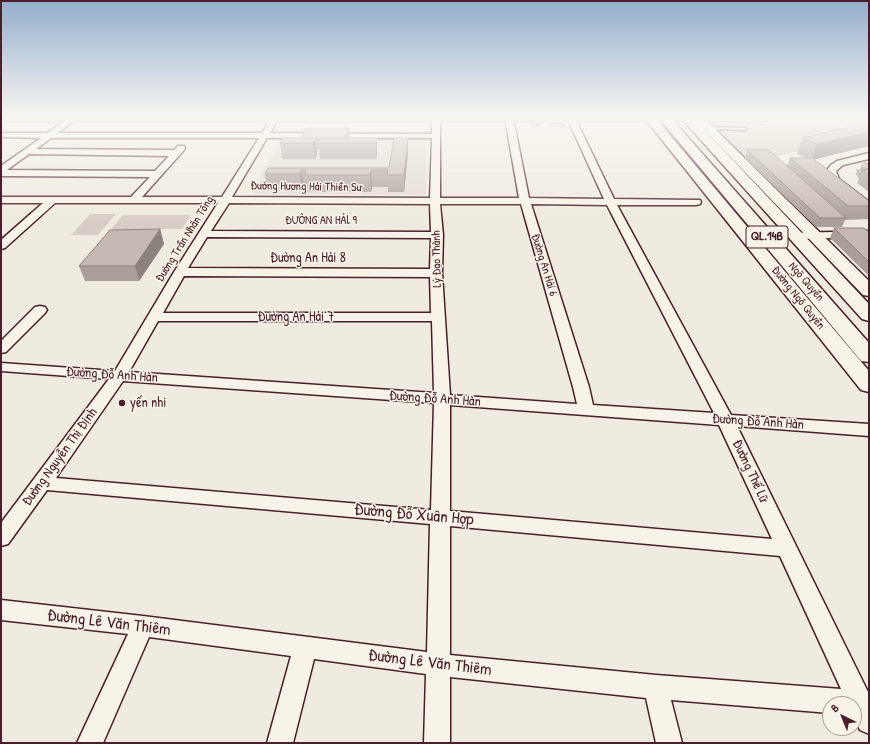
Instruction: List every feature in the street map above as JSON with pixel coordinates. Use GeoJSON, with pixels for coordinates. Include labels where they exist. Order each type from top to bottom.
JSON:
{"type":"FeatureCollection","features":[{"type":"Feature","properties":{"kind":"highway","name":"Ngô Quyền"},"geometry":{"type":"LineString","coordinates":[[695,153],[869,356]]}},
{"type":"Feature","properties":{"kind":"highway","name":"Ngô Quyền"},"geometry":{"type":"LineString","coordinates":[[719,153],[869,314]]}},
{"type":"Feature","properties":{"kind":"street"},"geometry":{"type":"LineString","coordinates":[[1,172],[24,153]]}},
{"type":"Feature","properties":{"kind":"street"},"geometry":{"type":"LineString","coordinates":[[155,153],[176,153]]}},
{"type":"Feature","properties":{"kind":"street"},"geometry":{"type":"LineString","coordinates":[[134,200],[176,153]]}},
{"type":"Feature","properties":{"kind":"street","name":"Đường Trần Nhân Tông"},"geometry":{"type":"LineString","coordinates":[[120,376],[153,317],[254,153]]}},
{"type":"Feature","properties":{"kind":"street","name":"Lý Đạo Thành"},"geometry":{"type":"LineString","coordinates":[[435,153],[435,201],[438,235],[436,273],[442,399],[437,743]]}},
{"type":"Feature","properties":{"kind":"street","name":"Đường An Hải 6"},"geometry":{"type":"LineString","coordinates":[[516,153],[525,201],[582,387],[586,410]]}},
{"type":"Feature","properties":{"kind":"street","name":"Đường Thế Lữ"},"geometry":{"type":"LineString","coordinates":[[587,153],[610,201],[725,419],[865,712]]}},
{"type":"Feature","properties":{"kind":"street","name":"Đường Ngô Quyền"},"geometry":{"type":"LineString","coordinates":[[678,153],[869,385]]}},
{"type":"Feature","properties":{"kind":"street"},"geometry":{"type":"LineString","coordinates":[[733,153],[867,287]]}},
{"type":"Feature","properties":{"kind":"street"},"geometry":{"type":"LineString","coordinates":[[869,156],[840,163],[831,171],[835,181],[869,207]]}},
{"type":"Feature","properties":{"kind":"street"},"geometry":{"type":"LineString","coordinates":[[1,172],[158,174]]}},
{"type":"Feature","properties":{"kind":"street","name":"Đường Hương Hải Thiền Sư"},"geometry":{"type":"LineString","coordinates":[[1,200],[696,202]]}},
{"type":"Feature","properties":{"kind":"street"},"geometry":{"type":"LineString","coordinates":[[1,246],[51,201]]}},
{"type":"Feature","properties":{"kind":"street","name":"ĐƯỜNG AN HẢl 9"},"geometry":{"type":"LineString","coordinates":[[204,234],[438,235]]}},
{"type":"Feature","properties":{"kind":"street"},"geometry":{"type":"LineString","coordinates":[[795,236],[869,234]]}},
{"type":"Feature","properties":{"kind":"street","name":"Đường An Hải 8"},"geometry":{"type":"LineString","coordinates":[[180,272],[436,273]]}},
{"type":"Feature","properties":{"kind":"street"},"geometry":{"type":"LineString","coordinates":[[1,349],[40,310]]}},
{"type":"Feature","properties":{"kind":"street","name":"Đường An Hải 7"},"geometry":{"type":"LineString","coordinates":[[153,317],[439,317]]}},
{"type":"Feature","properties":{"kind":"street","name":"Đường Đỗ Anh Hàn"},"geometry":{"type":"LineString","coordinates":[[1,367],[869,430]]}},
{"type":"Feature","properties":{"kind":"street","name":"Đường Nguyễn Thị Định"},"geometry":{"type":"LineString","coordinates":[[1,538],[120,376]]}},
{"type":"Feature","properties":{"kind":"street","name":"Đường Đỗ Xuân Hợp"},"geometry":{"type":"LineString","coordinates":[[42,483],[786,548]]}},
{"type":"Feature","properties":{"kind":"street","name":"Đường Lê Văn Thiêm"},"geometry":{"type":"LineString","coordinates":[[1,610],[143,626],[439,665],[656,687],[865,712]]}},
{"type":"Feature","properties":{"kind":"street"},"geometry":{"type":"LineString","coordinates":[[90,743],[143,626]]}},
{"type":"Feature","properties":{"kind":"street"},"geometry":{"type":"LineString","coordinates":[[280,743],[305,648]]}},
{"type":"Feature","properties":{"kind":"street"},"geometry":{"type":"LineString","coordinates":[[656,687],[669,743]]}},
{"type":"Feature","properties":{"kind":"shaded area"},"geometry":{"type":"Polygon","coordinates":[[[273,153],[426,153],[426,195],[256,194],[252,189],[273,153]]]}},
{"type":"Feature","properties":{"kind":"shaded area"},"geometry":{"type":"Polygon","coordinates":[[[734,153],[792,153],[778,156],[738,157],[734,153]]]}},
{"type":"Feature","properties":{"kind":"shaded area"},"geometry":{"type":"Polygon","coordinates":[[[90,214],[116,214],[98,235],[71,235],[90,214]]]}},
{"type":"Feature","properties":{"kind":"shaded area"},"geometry":{"type":"Polygon","coordinates":[[[123,215],[191,215],[182,229],[111,229],[123,215]]]}},
{"type":"Feature","properties":{"kind":"building"},"geometry":{"type":"Polygon","coordinates":[[[392,153],[406,153],[404,175],[387,175],[388,170],[371,170],[370,175],[305,175],[306,170],[302,170],[300,174],[265,174],[268,168],[389,168],[392,153]]]}},
{"type":"Feature","properties":{"kind":"building"},"geometry":{"type":"Polygon","coordinates":[[[750,153],[772,153],[846,218],[820,218],[750,153]]]}},
{"type":"Feature","properties":{"kind":"building"},"geometry":{"type":"Polygon","coordinates":[[[790,158],[812,158],[869,201],[869,206],[848,206],[790,158]]]}},
{"type":"Feature","properties":{"kind":"building"},"geometry":{"type":"Polygon","coordinates":[[[864,163],[869,164],[869,169],[861,167],[864,163]]]}},
{"type":"Feature","properties":{"kind":"building"},"geometry":{"type":"Polygon","coordinates":[[[857,170],[862,170],[860,175],[857,170]]]}},
{"type":"Feature","properties":{"kind":"building"},"geometry":{"type":"Polygon","coordinates":[[[862,170],[869,170],[869,175],[862,170]]]}},
{"type":"Feature","properties":{"kind":"building"},"geometry":{"type":"Polygon","coordinates":[[[834,228],[864,228],[869,232],[869,262],[834,228]]]}},
{"type":"Feature","properties":{"kind":"building"},"geometry":{"type":"Polygon","coordinates":[[[160,229],[135,266],[79,266],[110,230],[160,229]]]}},
{"type":"Feature","properties":{"kind":"place","name":"yến nhi"},"geometry":{"type":"Point","coordinates":[122,403]}}]}
